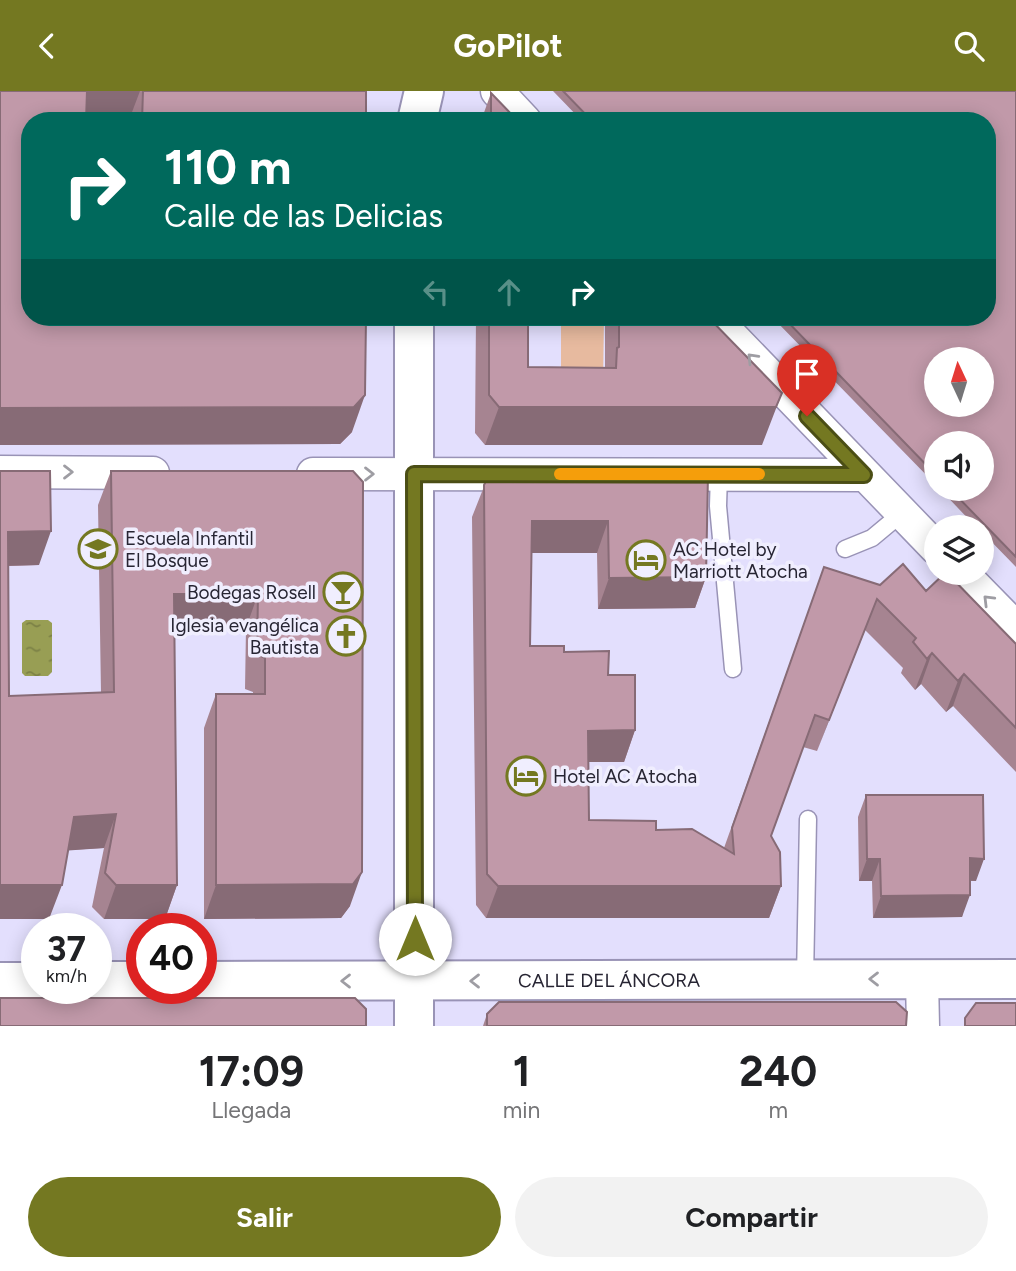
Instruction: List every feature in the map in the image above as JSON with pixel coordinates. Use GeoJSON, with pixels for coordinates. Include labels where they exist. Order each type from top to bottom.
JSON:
{"type":"FeatureCollection","features":[{"type":"Feature","properties":{"kind":"main road"},"geometry":{"type":"LineString","coordinates":[[406,91],[410,112]]}},
{"type":"Feature","properties":{"kind":"main road"},"geometry":{"type":"LineString","coordinates":[[419,112],[424,91]]}},
{"type":"Feature","properties":{"kind":"main road"},"geometry":{"type":"LineString","coordinates":[[414,326],[415,1026]]}},
{"type":"Feature","properties":{"kind":"main road","name":"CALLE DEL ÁNCORA"},"geometry":{"type":"LineString","coordinates":[[217,981],[1016,979]]}},
{"type":"Feature","properties":{"kind":"main road"},"geometry":{"type":"LineString","coordinates":[[0,982],[21,982]]}},
{"type":"Feature","properties":{"kind":"street"},"geometry":{"type":"LineString","coordinates":[[497,91],[517,112]]}},
{"type":"Feature","properties":{"kind":"street"},"geometry":{"type":"LineString","coordinates":[[722,326],[924,536]]}},
{"type":"Feature","properties":{"kind":"street"},"geometry":{"type":"LineString","coordinates":[[0,472],[189,473]]}},
{"type":"Feature","properties":{"kind":"street"},"geometry":{"type":"LineString","coordinates":[[284,474],[864,475]]}},
{"type":"Feature","properties":{"kind":"street"},"geometry":{"type":"LineString","coordinates":[[974,585],[1016,628]]}},
{"type":"Feature","properties":{"kind":"street"},"geometry":{"type":"LineString","coordinates":[[922,979],[923,1026]]}},
{"type":"Feature","properties":{"kind":"lane"},"geometry":{"type":"LineString","coordinates":[[719,474],[733,670]]}},
{"type":"Feature","properties":{"kind":"lane"},"geometry":{"type":"LineString","coordinates":[[845,549],[872,538],[902,513]]}},
{"type":"Feature","properties":{"kind":"lane"},"geometry":{"type":"LineString","coordinates":[[805,979],[808,819]]}},
{"type":"Feature","properties":{"kind":"shaded area"},"geometry":{"type":"Polygon","coordinates":[[[561,326],[604,326],[603,381],[561,381],[561,326]]]}},
{"type":"Feature","properties":{"kind":"water"},"geometry":{"type":"Polygon","coordinates":[[[26,620],[48,620],[52,623],[52,672],[48,676],[25,676],[22,673],[22,623],[26,620]]]}},
{"type":"Feature","properties":{"kind":"building"},"geometry":{"type":"Polygon","coordinates":[[[0,91],[87,91],[86,112],[21,112],[21,326],[366,326],[365,395],[354,407],[0,408],[0,91]]]}},
{"type":"Feature","properties":{"kind":"building"},"geometry":{"type":"Polygon","coordinates":[[[143,91],[366,91],[366,112],[142,112],[143,91]]]}},
{"type":"Feature","properties":{"kind":"building"},"geometry":{"type":"Polygon","coordinates":[[[563,91],[1016,91],[1016,557],[994,534],[994,515],[975,515],[962,501],[994,501],[994,431],[924,431],[924,463],[792,326],[996,326],[996,112],[583,112],[563,91]]]}},
{"type":"Feature","properties":{"kind":"building"},"geometry":{"type":"Polygon","coordinates":[[[491,93],[509,112],[491,112],[491,93]]]}},
{"type":"Feature","properties":{"kind":"building"},"geometry":{"type":"Polygon","coordinates":[[[489,326],[528,326],[528,367],[616,368],[619,326],[717,326],[782,393],[776,407],[499,407],[489,395],[489,326]]]}},
{"type":"Feature","properties":{"kind":"building"},"geometry":{"type":"Polygon","coordinates":[[[0,471],[50,471],[51,531],[8,532],[9,696],[114,692],[111,471],[353,471],[363,482],[362,872],[353,884],[216,885],[216,694],[265,694],[265,658],[257,654],[258,594],[174,594],[177,885],[116,885],[105,873],[116,814],[74,817],[62,885],[0,885],[0,471]]]}},
{"type":"Feature","properties":{"kind":"building"},"geometry":{"type":"Polygon","coordinates":[[[496,474],[708,474],[706,577],[609,578],[608,521],[532,521],[530,646],[564,646],[564,652],[609,651],[608,675],[635,675],[635,730],[588,731],[589,820],[656,821],[656,830],[692,829],[734,854],[732,828],[824,567],[880,585],[903,564],[926,591],[932,585],[959,585],[1016,644],[1016,728],[964,674],[958,681],[932,653],[927,659],[913,642],[916,638],[877,599],[829,720],[815,715],[771,836],[780,852],[781,886],[498,886],[487,874],[484,485],[487,479],[496,474]]]}},
{"type":"Feature","properties":{"kind":"building"},"geometry":{"type":"Polygon","coordinates":[[[866,795],[983,795],[984,859],[970,858],[970,895],[881,896],[880,859],[867,859],[866,795]]]}},
{"type":"Feature","properties":{"kind":"building"},"geometry":{"type":"Polygon","coordinates":[[[0,998],[21,998],[21,1004],[112,1004],[112,998],[126,998],[126,1004],[217,1004],[217,998],[355,998],[366,1009],[366,1026],[0,1026],[0,998]]]}},
{"type":"Feature","properties":{"kind":"building"},"geometry":{"type":"Polygon","coordinates":[[[499,1002],[896,1002],[907,1012],[906,1026],[487,1026],[487,1014],[499,1002]]]}},
{"type":"Feature","properties":{"kind":"building"},"geometry":{"type":"Polygon","coordinates":[[[976,1003],[1016,1003],[1016,1026],[965,1026],[965,1018],[976,1003]]]}},
{"type":"Feature","properties":{"kind":"slow traffic"},"geometry":{"type":"LineString","coordinates":[[560,474],[759,474]]}},
{"type":"Feature","properties":{"kind":"place","name":"Escuela Infantil El Bosque"},"geometry":{"type":"Point","coordinates":[98,549]}},
{"type":"Feature","properties":{"kind":"place","name":"AC Hotel by Marriott Atocha"},"geometry":{"type":"Point","coordinates":[646,560]}},
{"type":"Feature","properties":{"kind":"place","name":"Bodegas Rosell"},"geometry":{"type":"Point","coordinates":[343,592]}},
{"type":"Feature","properties":{"kind":"place","name":"Iglesia evangélica Bautista"},"geometry":{"type":"Point","coordinates":[346,636]}},
{"type":"Feature","properties":{"kind":"place","name":"Hotel AC Atocha"},"geometry":{"type":"Point","coordinates":[526,776]}},
{"type":"Feature","properties":{"kind":"route"},"geometry":{"type":"LineString","coordinates":[[415,939],[414,474],[864,475],[807,416]]}}]}
